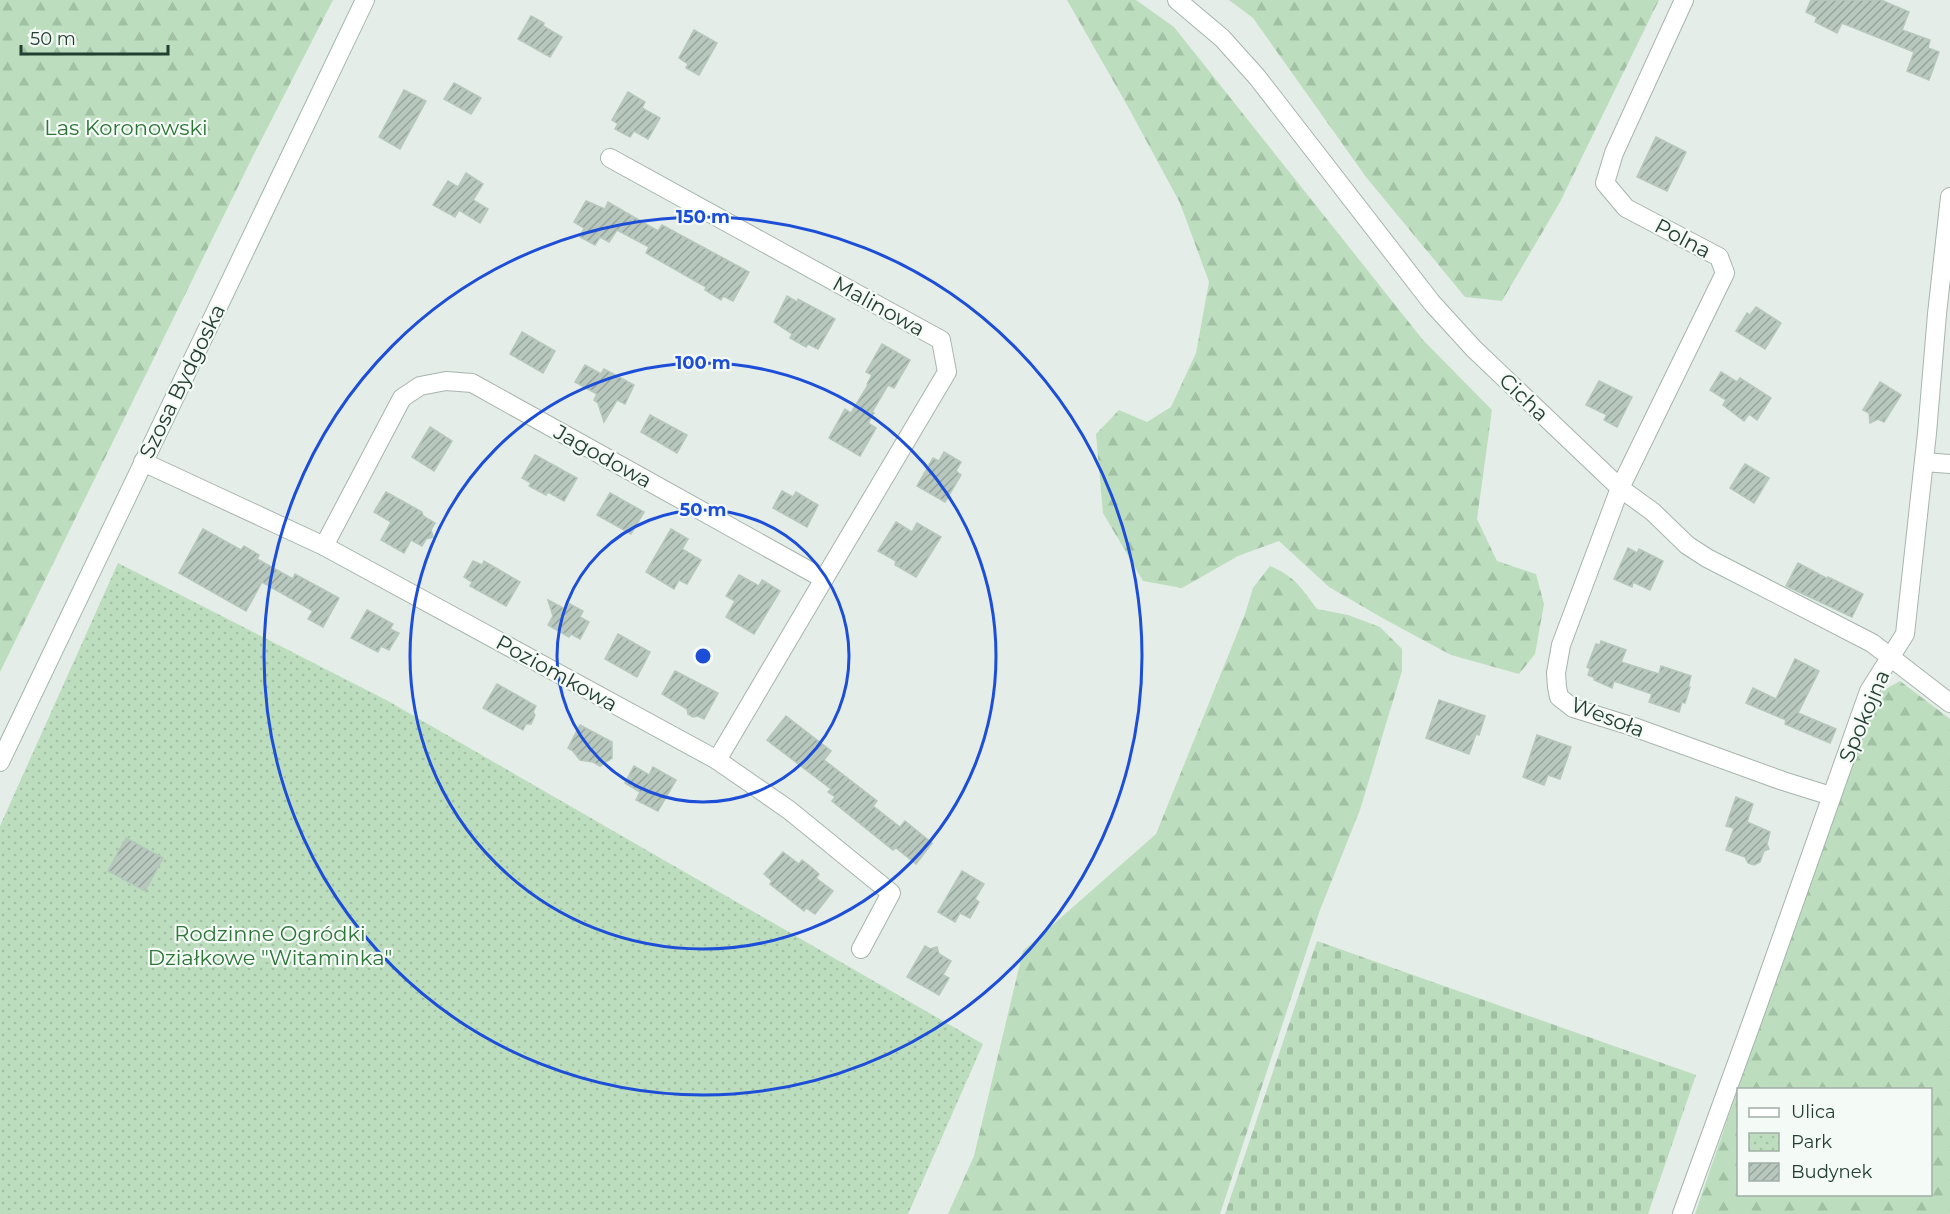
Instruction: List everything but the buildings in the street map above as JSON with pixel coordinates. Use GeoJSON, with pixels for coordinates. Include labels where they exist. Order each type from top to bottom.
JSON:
{"type":"FeatureCollection","features":[{"type":"Feature","properties":{"kind":"street","name":"Szosa Bydgoska"},"geometry":{"type":"LineString","coordinates":[[0,762],[365,0]]}},
{"type":"Feature","properties":{"kind":"street","name":"Cicha"},"geometry":{"type":"LineString","coordinates":[[1177,0],[1222,38],[1257,77],[1439,311],[1474,349],[1620,488],[1653,512],[1687,545],[1707,558],[1872,643],[1950,703]]}},
{"type":"Feature","properties":{"kind":"street","name":"Polna"},"geometry":{"type":"LineString","coordinates":[[1620,488],[1725,273],[1719,257],[1626,208],[1605,183],[1614,153],[1684,0]]}},
{"type":"Feature","properties":{"kind":"street","name":"Malinowa"},"geometry":{"type":"LineString","coordinates":[[610,158],[940,340],[947,372],[824,579]]}},
{"type":"Feature","properties":{"kind":"street","name":"Spokojna"},"geometry":{"type":"LineString","coordinates":[[1682,1214],[1869,691],[1905,634],[1950,197]]}},
{"type":"Feature","properties":{"kind":"street","name":"Jagodowa"},"geometry":{"type":"LineString","coordinates":[[324,546],[402,398],[420,386],[446,381],[472,383],[824,579]]}},
{"type":"Feature","properties":{"kind":"street","name":"Poziomkowa"},"geometry":{"type":"LineString","coordinates":[[143,462],[324,546],[717,760],[789,810],[891,893],[861,949]]}},
{"type":"Feature","properties":{"kind":"street"},"geometry":{"type":"LineString","coordinates":[[1924,462],[1950,464]]}},
{"type":"Feature","properties":{"kind":"street","name":"Wesoła"},"geometry":{"type":"LineString","coordinates":[[1620,488],[1562,645],[1557,673],[1559,697],[1573,708],[1831,796]]}},
{"type":"Feature","properties":{"kind":"street"},"geometry":{"type":"LineString","coordinates":[[717,760],[824,579]]}},
{"type":"Feature","properties":{"kind":"green space","name":"Las Koronowski"},"geometry":{"type":"Polygon","coordinates":[[[0,0],[333,0],[252,158],[0,672],[0,0]]]}},
{"type":"Feature","properties":{"kind":"green space"},"geometry":{"type":"Polygon","coordinates":[[[1067,0],[1136,0],[1174,27],[1423,340],[1492,410],[1477,519],[1497,561],[1536,574],[1544,604],[1535,654],[1519,674],[1451,655],[1386,620],[1329,587],[1279,541],[1238,556],[1182,588],[1143,581],[1103,513],[1096,434],[1119,410],[1147,422],[1171,407],[1196,353],[1209,282],[1180,203],[1067,0]]]}},
{"type":"Feature","properties":{"kind":"green space"},"geometry":{"type":"Polygon","coordinates":[[[1229,0],[1659,0],[1560,202],[1502,301],[1465,297],[1366,177],[1253,18],[1229,0]]]}},
{"type":"Feature","properties":{"kind":"green space","name":"Rodzinne Ogródki Działkowe \"Witaminka\""},"geometry":{"type":"Polygon","coordinates":[[[118,563],[388,701],[983,1044],[908,1214],[0,1214],[0,826],[118,563]]]}},
{"type":"Feature","properties":{"kind":"green space"},"geometry":{"type":"Polygon","coordinates":[[[1270,566],[1292,579],[1317,609],[1348,615],[1380,627],[1402,649],[1402,671],[1360,810],[1320,910],[1220,1214],[948,1214],[974,1156],[1023,951],[1156,834],[1245,614],[1253,588],[1270,566]]]}},
{"type":"Feature","properties":{"kind":"green space"},"geometry":{"type":"Polygon","coordinates":[[[1900,681],[1950,719],[1950,1214],[1695,1214],[1737,1091],[1737,1196],[1932,1196],[1932,1088],[1738,1088],[1868,709],[1880,692],[1900,681]]]}},
{"type":"Feature","properties":{"kind":"green space"},"geometry":{"type":"Polygon","coordinates":[[[1317,941],[1696,1075],[1648,1214],[1225,1214],[1317,941]]]}}]}
